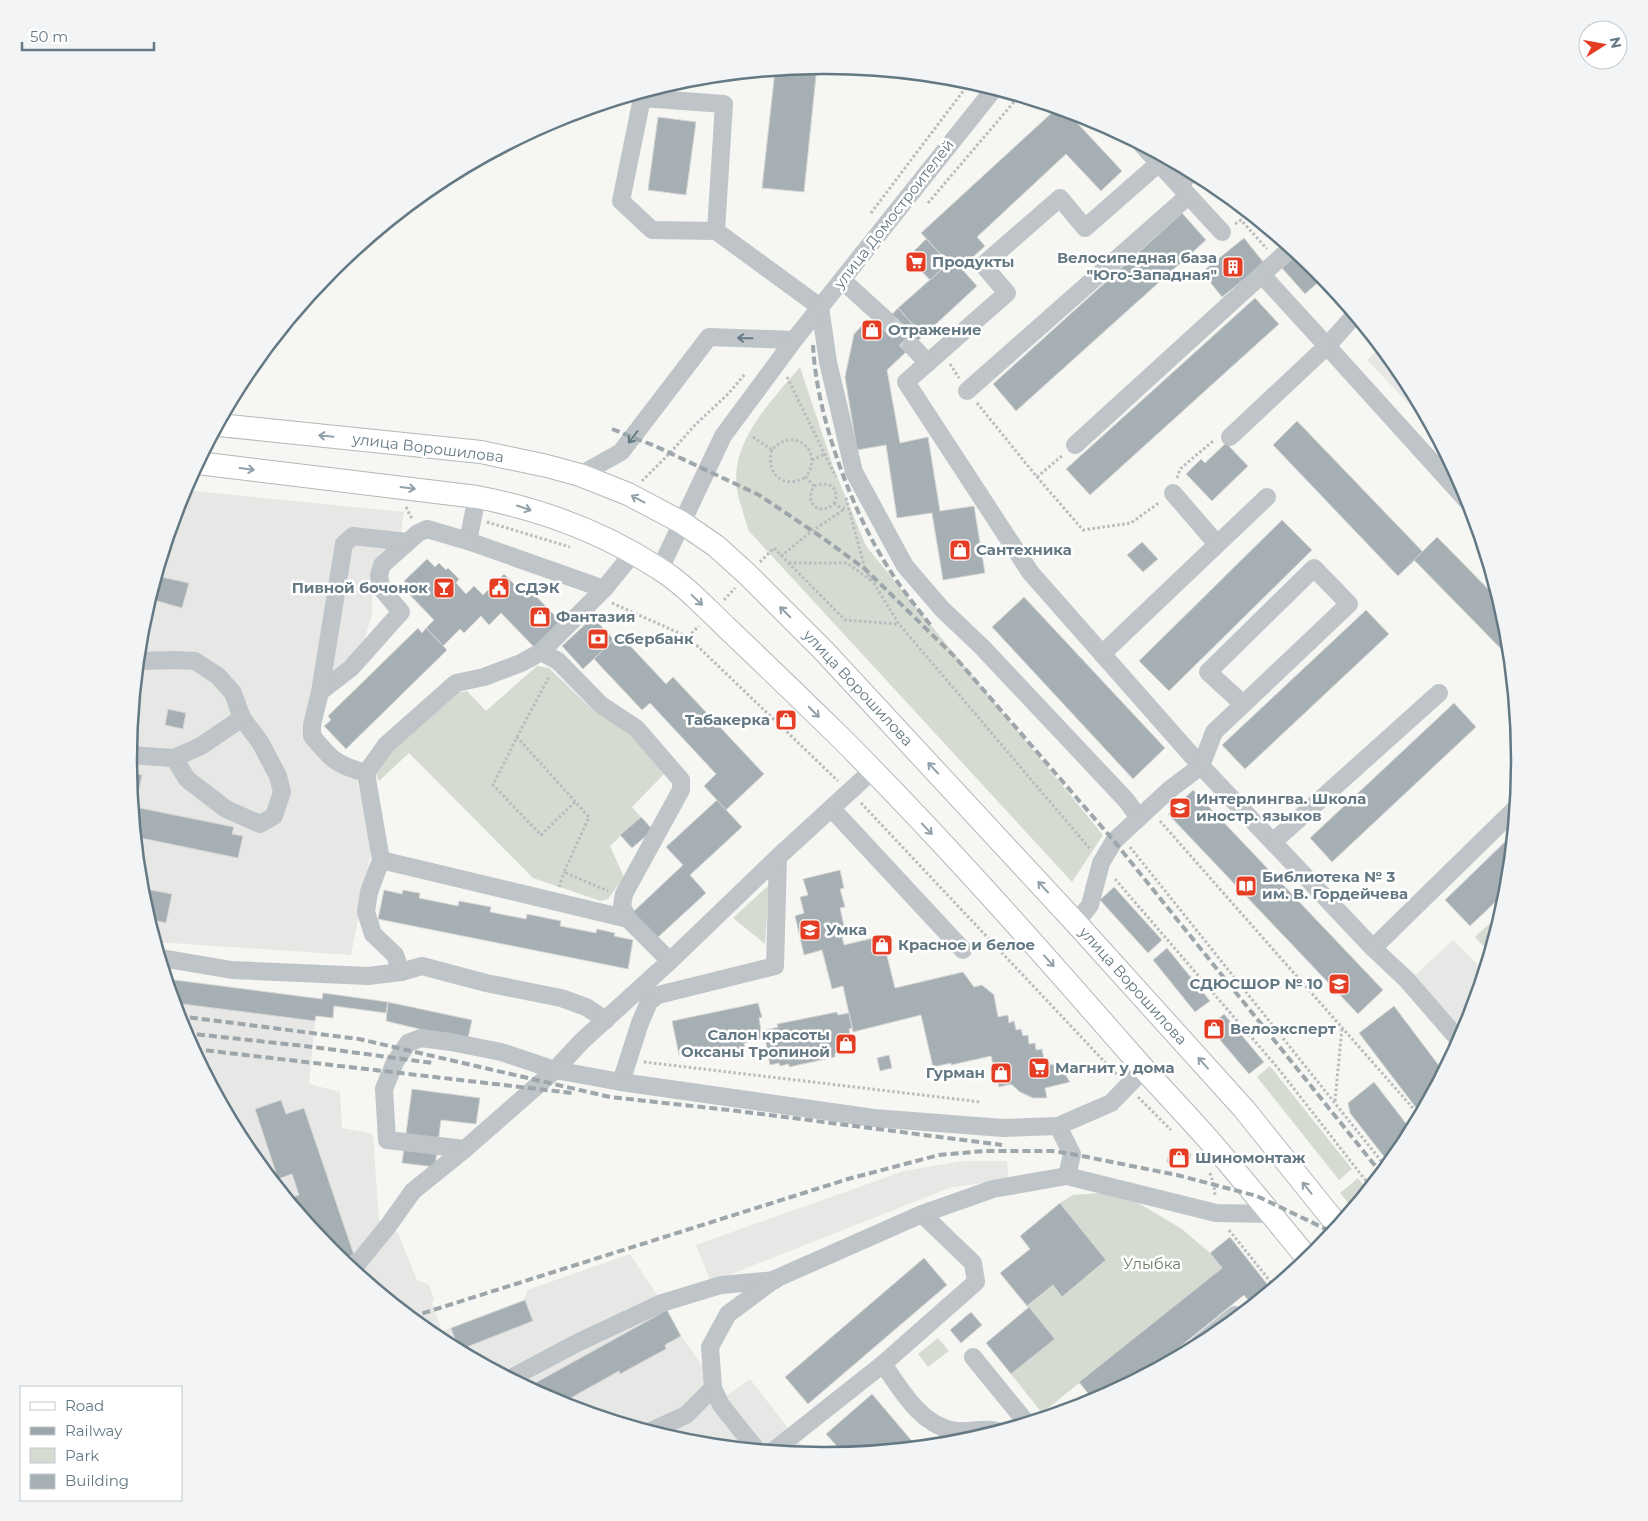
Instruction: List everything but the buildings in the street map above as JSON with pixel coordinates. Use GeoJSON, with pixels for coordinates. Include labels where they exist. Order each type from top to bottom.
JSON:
{"type":"FeatureCollection","features":[{"type":"Feature","properties":{"kind":"main road","name":"улица Ворошилова"},"geometry":{"type":"LineString","coordinates":[[225,426],[481,452],[547,466],[580,475],[628,494],[681,522],[716,546],[747,574],[824,651],[1076,923],[1244,1109],[1333,1220]]}},
{"type":"Feature","properties":{"kind":"main road"},"geometry":{"type":"LineString","coordinates":[[205,464],[475,507],[508,503],[560,520],[610,540],[660,568],[754,653],[873,770],[1044,955],[1207,1138],[1303,1253]]}},
{"type":"Feature","properties":{"kind":"street","name":"улица Домостроителей"},"geometry":{"type":"LineString","coordinates":[[660,568],[723,436],[794,340],[990,94]]}},
{"type":"Feature","properties":{"kind":"street"},"geometry":{"type":"LineString","coordinates":[[642,98],[621,200],[652,230],[716,231],[820,307],[828,362],[854,472],[905,566],[942,610],[982,647],[1119,793],[1145,814]]}},
{"type":"Feature","properties":{"kind":"street"},"geometry":{"type":"LineString","coordinates":[[643,98],[724,104],[716,231]]}},
{"type":"Feature","properties":{"kind":"street"},"geometry":{"type":"LineString","coordinates":[[1157,160],[1222,232]]}},
{"type":"Feature","properties":{"kind":"street"},"geometry":{"type":"LineString","coordinates":[[1159,163],[1085,228],[1060,198],[983,265],[1008,293],[906,382],[1030,572],[1201,766],[1373,948],[1407,980],[1453,1034]]}},
{"type":"Feature","properties":{"kind":"street"},"geometry":{"type":"LineString","coordinates":[[968,391],[1183,190],[1189,179]]}},
{"type":"Feature","properties":{"kind":"street"},"geometry":{"type":"LineString","coordinates":[[1075,445],[1286,253]]}},
{"type":"Feature","properties":{"kind":"street"},"geometry":{"type":"LineString","coordinates":[[1262,275],[1452,484]]}},
{"type":"Feature","properties":{"kind":"street"},"geometry":{"type":"LineString","coordinates":[[842,280],[886,320]]}},
{"type":"Feature","properties":{"kind":"street"},"geometry":{"type":"LineString","coordinates":[[1230,436],[1327,346],[1350,320]]}},
{"type":"Feature","properties":{"kind":"street"},"geometry":{"type":"LineString","coordinates":[[580,475],[621,452],[709,337],[794,340]]}},
{"type":"Feature","properties":{"kind":"street"},"geometry":{"type":"LineString","coordinates":[[912,346],[928,363]]}},
{"type":"Feature","properties":{"kind":"street"},"geometry":{"type":"LineString","coordinates":[[1173,493],[1217,544]]}},
{"type":"Feature","properties":{"kind":"street"},"geometry":{"type":"LineString","coordinates":[[1102,654],[1267,497]]}},
{"type":"Feature","properties":{"kind":"street"},"geometry":{"type":"LineString","coordinates":[[468,541],[475,507]]}},
{"type":"Feature","properties":{"kind":"street"},"geometry":{"type":"LineString","coordinates":[[320,692],[351,668],[401,612],[382,588],[379,575],[382,565],[418,533],[427,529],[468,541],[604,589]]}},
{"type":"Feature","properties":{"kind":"street"},"geometry":{"type":"LineString","coordinates":[[366,773],[348,768],[330,758],[312,736],[312,725],[320,692],[344,544],[353,536],[407,542]]}},
{"type":"Feature","properties":{"kind":"street"},"geometry":{"type":"LineString","coordinates":[[401,972],[395,955],[373,934],[366,912],[369,892],[381,860],[366,773],[386,745],[456,683],[484,678],[521,663],[541,652],[604,589],[633,553]]}},
{"type":"Feature","properties":{"kind":"street"},"geometry":{"type":"LineString","coordinates":[[1076,923],[1090,905],[1101,863],[1114,841],[1169,790],[1201,766],[1214,732],[1349,604],[1314,568],[1208,672],[1243,704]]}},
{"type":"Feature","properties":{"kind":"street"},"geometry":{"type":"LineString","coordinates":[[541,652],[558,661],[600,705],[636,728],[681,780],[681,790],[624,894],[622,906],[628,919],[670,961]]}},
{"type":"Feature","properties":{"kind":"street"},"geometry":{"type":"LineString","coordinates":[[145,661],[195,661],[218,676],[233,693],[242,718],[260,742],[278,776],[282,792],[274,816],[260,824],[226,809],[187,779],[174,758]]}},
{"type":"Feature","properties":{"kind":"street"},"geometry":{"type":"LineString","coordinates":[[1273,842],[1439,693]]}},
{"type":"Feature","properties":{"kind":"street"},"geometry":{"type":"LineString","coordinates":[[137,756],[174,758],[201,746],[242,718]]}},
{"type":"Feature","properties":{"kind":"street"},"geometry":{"type":"LineString","coordinates":[[357,1264],[413,1191],[556,1070],[582,1041],[873,770]]}},
{"type":"Feature","properties":{"kind":"street"},"geometry":{"type":"LineString","coordinates":[[831,808],[963,950]]}},
{"type":"Feature","properties":{"kind":"street"},"geometry":{"type":"LineString","coordinates":[[1373,948],[1508,816]]}},
{"type":"Feature","properties":{"kind":"street"},"geometry":{"type":"LineString","coordinates":[[621,1082],[649,1002],[658,994],[774,966],[778,857]]}},
{"type":"Feature","properties":{"kind":"street"},"geometry":{"type":"LineString","coordinates":[[381,860],[628,919]]}},
{"type":"Feature","properties":{"kind":"street"},"geometry":{"type":"LineString","coordinates":[[167,959],[232,970],[368,976],[401,972],[422,966],[486,984],[560,998],[586,1007],[606,1020]]}},
{"type":"Feature","properties":{"kind":"street"},"geometry":{"type":"LineString","coordinates":[[464,1149],[387,1140],[384,1089],[395,1062],[408,1043],[421,1038],[451,1042],[501,1052],[556,1070],[621,1082],[874,1118],[1003,1128],[1058,1126],[1111,1103],[1144,1069]]}},
{"type":"Feature","properties":{"kind":"street"},"geometry":{"type":"LineString","coordinates":[[1058,1126],[1072,1154],[1067,1176]]}},
{"type":"Feature","properties":{"kind":"street"},"geometry":{"type":"LineString","coordinates":[[751,1443],[720,1405],[713,1388],[710,1347],[728,1314],[775,1280],[922,1214],[993,1189],[1067,1176],[1216,1213],[1272,1214]]}},
{"type":"Feature","properties":{"kind":"street"},"geometry":{"type":"LineString","coordinates":[[779,1446],[883,1364],[976,1282],[973,1263],[922,1214]]}},
{"type":"Feature","properties":{"kind":"street"},"geometry":{"type":"LineString","coordinates":[[517,1375],[577,1343],[662,1303],[721,1285],[775,1280]]}},
{"type":"Feature","properties":{"kind":"street"},"geometry":{"type":"LineString","coordinates":[[974,1356],[1023,1418]]}},
{"type":"Feature","properties":{"kind":"street"},"geometry":{"type":"LineString","coordinates":[[883,1364],[920,1413],[951,1435]]}},
{"type":"Feature","properties":{"kind":"street"},"geometry":{"type":"LineString","coordinates":[[660,1427],[686,1415],[713,1388]]}},
{"type":"Feature","properties":{"kind":"path"},"geometry":{"type":"LineString","coordinates":[[865,220],[965,89]]}},
{"type":"Feature","properties":{"kind":"path"},"geometry":{"type":"LineString","coordinates":[[926,205],[1015,101]]}},
{"type":"Feature","properties":{"kind":"path"},"geometry":{"type":"LineString","coordinates":[[1222,232],[1241,220],[1277,261]]}},
{"type":"Feature","properties":{"kind":"path"},"geometry":{"type":"LineString","coordinates":[[793,369],[787,377],[837,478]]}},
{"type":"Feature","properties":{"kind":"path"},"geometry":{"type":"LineString","coordinates":[[628,494],[746,373]]}},
{"type":"Feature","properties":{"kind":"path"},"geometry":{"type":"LineString","coordinates":[[753,437],[772,450]]}},
{"type":"Feature","properties":{"kind":"path"},"geometry":{"type":"LineString","coordinates":[[797,440],[808,447],[812,460],[810,471],[806,477],[798,482],[785,482],[778,477],[772,468],[772,450],[781,442],[797,440]]}},
{"type":"Feature","properties":{"kind":"path"},"geometry":{"type":"LineString","coordinates":[[1037,477],[1075,445]]}},
{"type":"Feature","properties":{"kind":"path"},"geometry":{"type":"LineString","coordinates":[[812,460],[825,454]]}},
{"type":"Feature","properties":{"kind":"path"},"geometry":{"type":"LineString","coordinates":[[806,477],[814,486]]}},
{"type":"Feature","properties":{"kind":"path"},"geometry":{"type":"LineString","coordinates":[[826,484],[832,486],[836,491],[834,504],[826,509],[814,506],[811,502],[811,496],[814,486],[826,484]]}},
{"type":"Feature","properties":{"kind":"path"},"geometry":{"type":"LineString","coordinates":[[844,494],[848,502],[865,569],[899,624],[1277,1067],[1367,1182]]}},
{"type":"Feature","properties":{"kind":"path"},"geometry":{"type":"LineString","coordinates":[[781,556],[812,531],[845,509],[834,504]]}},
{"type":"Feature","properties":{"kind":"path"},"geometry":{"type":"LineString","coordinates":[[406,506],[415,508]]}},
{"type":"Feature","properties":{"kind":"path"},"geometry":{"type":"LineString","coordinates":[[475,507],[573,548]]}},
{"type":"Feature","properties":{"kind":"path"},"geometry":{"type":"LineString","coordinates":[[788,563],[847,563],[873,582]]}},
{"type":"Feature","properties":{"kind":"path"},"geometry":{"type":"LineString","coordinates":[[558,661],[493,785],[540,835],[575,802]]}},
{"type":"Feature","properties":{"kind":"path"},"geometry":{"type":"LineString","coordinates":[[517,737],[589,817],[564,872],[624,898]]}},
{"type":"Feature","properties":{"kind":"path"},"geometry":{"type":"LineString","coordinates":[[1145,814],[1342,1027],[1415,1110]]}},
{"type":"Feature","properties":{"kind":"path"},"geometry":{"type":"LineString","coordinates":[[1120,836],[1382,1161]]}},
{"type":"Feature","properties":{"kind":"path"},"geometry":{"type":"LineString","coordinates":[[1335,1102],[1342,1027]]}},
{"type":"Feature","properties":{"kind":"path"},"geometry":{"type":"LineString","coordinates":[[628,1060],[981,1102]]}},
{"type":"Feature","properties":{"kind":"shaded area"},"geometry":{"type":"Polygon","coordinates":[[[1376,351],[1414,410],[1367,360],[1376,351]]]}},
{"type":"Feature","properties":{"kind":"shaded area"},"geometry":{"type":"Polygon","coordinates":[[[193,491],[404,512],[400,538],[373,563],[372,615],[357,663],[311,707],[305,741],[321,760],[357,780],[372,846],[351,955],[162,942],[150,894],[143,850],[137,760],[139,716],[143,671],[150,627],[174,540],[193,491]]]}},
{"type":"Feature","properties":{"kind":"shaded area"},"geometry":{"type":"Polygon","coordinates":[[[1453,940],[1479,966],[1457,1026],[1413,977],[1453,940]]]}},
{"type":"Feature","properties":{"kind":"shaded area"},"geometry":{"type":"Polygon","coordinates":[[[183,1004],[315,1021],[309,1084],[340,1092],[342,1128],[373,1134],[379,1220],[398,1233],[417,1280],[429,1285],[434,1299],[432,1303],[442,1331],[524,1300],[527,1290],[630,1254],[667,1310],[681,1336],[725,1397],[750,1379],[802,1447],[734,1441],[690,1434],[646,1424],[603,1411],[561,1395],[520,1376],[442,1332],[371,1277],[338,1246],[279,1179],[229,1104],[208,1064],[183,1004]]]}},
{"type":"Feature","properties":{"kind":"shaded area"},"geometry":{"type":"Polygon","coordinates":[[[963,1161],[1007,1161],[1009,1180],[952,1187],[711,1282],[696,1245],[904,1171],[963,1161]]]}},
{"type":"Feature","properties":{"kind":"green space"},"geometry":{"type":"Polygon","coordinates":[[[800,367],[834,469],[866,546],[1103,835],[1072,882],[748,530],[737,489],[737,471],[740,454],[755,422],[800,367]]]}},
{"type":"Feature","properties":{"kind":"green space"},"geometry":{"type":"Polygon","coordinates":[[[537,666],[549,668],[595,712],[629,732],[663,767],[664,774],[632,807],[641,817],[610,846],[624,877],[608,899],[601,901],[533,878],[409,753],[379,781],[377,777],[378,767],[385,754],[452,695],[467,691],[486,711],[537,666]]]}},
{"type":"Feature","properties":{"kind":"green space"},"geometry":{"type":"Polygon","coordinates":[[[769,885],[765,944],[733,918],[769,885]]]}},
{"type":"Feature","properties":{"kind":"green space"},"geometry":{"type":"Polygon","coordinates":[[[1491,922],[1484,947],[1475,937],[1491,922]]]}},
{"type":"Feature","properties":{"kind":"green space"},"geometry":{"type":"Polygon","coordinates":[[[1270,1066],[1352,1169],[1339,1180],[1257,1077],[1270,1066]]]}},
{"type":"Feature","properties":{"kind":"green space"},"geometry":{"type":"Polygon","coordinates":[[[1358,1178],[1364,1185],[1348,1203],[1340,1193],[1358,1178]]]}},
{"type":"Feature","properties":{"kind":"green space","name":"Улыбка"},"geometry":{"type":"Polygon","coordinates":[[[1100,1193],[1130,1198],[1182,1229],[1210,1253],[1222,1268],[1041,1412],[1011,1374],[1055,1339],[1027,1306],[1053,1285],[1062,1297],[1106,1260],[1060,1203],[1073,1195],[1100,1193]]]}},
{"type":"Feature","properties":{"kind":"green space"},"geometry":{"type":"Polygon","coordinates":[[[938,1338],[949,1351],[928,1367],[918,1354],[938,1338]]]}},
{"type":"Feature","properties":{"kind":"tunnel"},"geometry":{"type":"LineString","coordinates":[[886,320],[912,346]]}},
{"type":"Feature","properties":{"kind":"railway"},"geometry":{"type":"LineString","coordinates":[[813,345],[821,402],[850,493],[891,572],[932,627]]}},
{"type":"Feature","properties":{"kind":"railway"},"geometry":{"type":"LineString","coordinates":[[612,429],[655,446],[759,495],[865,569],[955,657],[1114,841],[1377,1168]]}},
{"type":"Feature","properties":{"kind":"railway"},"geometry":{"type":"LineString","coordinates":[[188,1017],[359,1039],[610,1097],[738,1111],[1002,1145]]}},
{"type":"Feature","properties":{"kind":"railway"},"geometry":{"type":"LineString","coordinates":[[195,1034],[433,1063]]}},
{"type":"Feature","properties":{"kind":"railway"},"geometry":{"type":"LineString","coordinates":[[202,1050],[572,1093]]}},
{"type":"Feature","properties":{"kind":"railway"},"geometry":{"type":"LineString","coordinates":[[419,1315],[848,1179],[939,1155],[984,1151],[1052,1151],[1072,1154],[1177,1175],[1257,1196],[1326,1229]]}},
{"type":"Feature","properties":{"kind":"place","name":"Продукты"},"geometry":{"type":"Point","coordinates":[916,262]}},
{"type":"Feature","properties":{"kind":"place","name":"Велосипедная база \"Юго-Западная\""},"geometry":{"type":"Point","coordinates":[1233,267]}},
{"type":"Feature","properties":{"kind":"place","name":"Отражение"},"geometry":{"type":"Point","coordinates":[872,330]}},
{"type":"Feature","properties":{"kind":"place","name":"Сантехника"},"geometry":{"type":"Point","coordinates":[960,550]}},
{"type":"Feature","properties":{"kind":"place","name":"Пивной бочонок"},"geometry":{"type":"Point","coordinates":[444,588]}},
{"type":"Feature","properties":{"kind":"place","name":"СДЭК"},"geometry":{"type":"Point","coordinates":[499,588]}},
{"type":"Feature","properties":{"kind":"place","name":"Фантазия"},"geometry":{"type":"Point","coordinates":[540,617]}},
{"type":"Feature","properties":{"kind":"place","name":"Сбербанк"},"geometry":{"type":"Point","coordinates":[598,639]}},
{"type":"Feature","properties":{"kind":"place","name":"Табакерка"},"geometry":{"type":"Point","coordinates":[786,720]}},
{"type":"Feature","properties":{"kind":"place","name":"Интерлингва. Школа иностр. языков"},"geometry":{"type":"Point","coordinates":[1180,808]}},
{"type":"Feature","properties":{"kind":"place","name":"Библиотека № 3 им. В. Гордейчева"},"geometry":{"type":"Point","coordinates":[1246,886]}},
{"type":"Feature","properties":{"kind":"place","name":"Умка"},"geometry":{"type":"Point","coordinates":[810,930]}},
{"type":"Feature","properties":{"kind":"place","name":"Красное и белое"},"geometry":{"type":"Point","coordinates":[882,945]}},
{"type":"Feature","properties":{"kind":"place","name":"СДЮСШОР № 10"},"geometry":{"type":"Point","coordinates":[1339,984]}},
{"type":"Feature","properties":{"kind":"place","name":"Велоэксперт"},"geometry":{"type":"Point","coordinates":[1214,1029]}},
{"type":"Feature","properties":{"kind":"place","name":"Салон красоты Оксаны Тропиной"},"geometry":{"type":"Point","coordinates":[846,1044]}},
{"type":"Feature","properties":{"kind":"place","name":"Магнит у дома"},"geometry":{"type":"Point","coordinates":[1039,1068]}},
{"type":"Feature","properties":{"kind":"place","name":"Гурман"},"geometry":{"type":"Point","coordinates":[1001,1073]}},
{"type":"Feature","properties":{"kind":"place","name":"Шиномонтаж"},"geometry":{"type":"Point","coordinates":[1179,1158]}}]}
